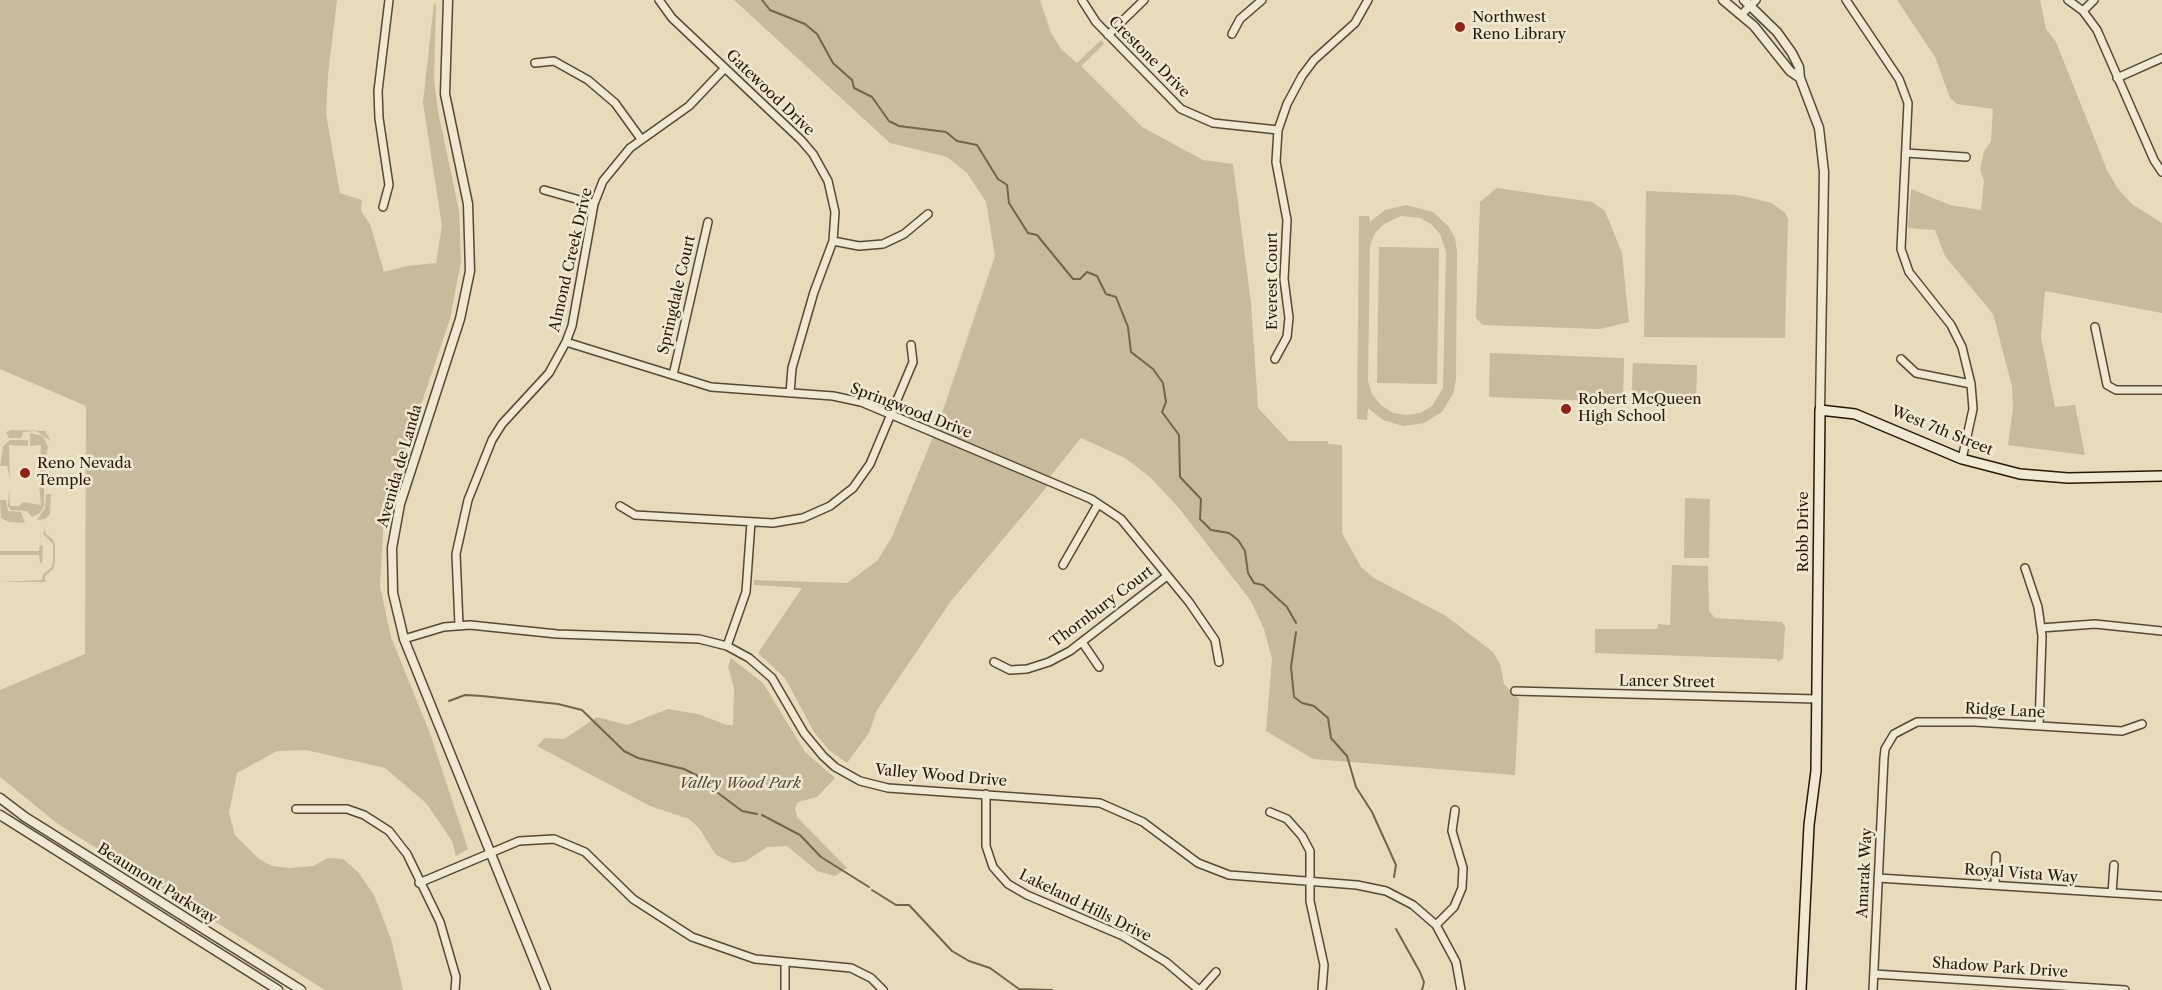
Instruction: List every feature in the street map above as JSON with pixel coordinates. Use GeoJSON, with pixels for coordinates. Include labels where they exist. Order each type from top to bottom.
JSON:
{"type":"FeatureCollection","features":[{"type":"Feature","properties":{"kind":"main road","name":"West 7th Street"},"geometry":{"type":"LineString","coordinates":[[1820,410],[1844,412],[1881,423],[1962,459],[2035,476],[2162,476]]}},
{"type":"Feature","properties":{"kind":"main road","name":"Robb Drive"},"geometry":{"type":"LineString","coordinates":[[1801,990],[1809,825],[1816,771],[1820,410]]}},
{"type":"Feature","properties":{"kind":"street"},"geometry":{"type":"LineString","coordinates":[[383,207],[390,185],[379,118],[378,91],[389,0]]}},
{"type":"Feature","properties":{"kind":"street","name":"Avenida de Landa"},"geometry":{"type":"LineString","coordinates":[[448,0],[445,94],[468,204],[470,271],[460,319],[395,526],[392,548],[393,593],[404,639],[546,990]]}},
{"type":"Feature","properties":{"kind":"street","name":"Gatewood Drive"},"geometry":{"type":"LineString","coordinates":[[659,0],[672,18],[801,140],[821,167],[832,196],[835,212],[833,241],[814,292],[792,368],[790,393]]}},
{"type":"Feature","properties":{"kind":"street","name":"Crestone Drive"},"geometry":{"type":"LineString","coordinates":[[1082,0],[1092,17],[1108,35],[1164,94],[1190,114],[1213,123],[1278,130]]}},
{"type":"Feature","properties":{"kind":"street"},"geometry":{"type":"LineString","coordinates":[[1108,35],[1144,0]]}},
{"type":"Feature","properties":{"kind":"street"},"geometry":{"type":"LineString","coordinates":[[1232,34],[1240,19],[1262,0]]}},
{"type":"Feature","properties":{"kind":"street","name":"Everest Court"},"geometry":{"type":"LineString","coordinates":[[1275,359],[1287,338],[1289,318],[1284,279],[1287,220],[1276,162],[1278,130],[1287,104],[1308,67],[1345,34],[1368,0]]}},
{"type":"Feature","properties":{"kind":"street","name":"Robb Drive"},"geometry":{"type":"LineString","coordinates":[[1723,0],[1742,14],[1769,43],[1790,71],[1800,78]]}},
{"type":"Feature","properties":{"kind":"street"},"geometry":{"type":"LineString","coordinates":[[1846,0],[1904,91],[1909,116],[1899,236],[1904,261],[1916,282],[1957,335],[1971,384],[1972,423],[1962,459]]}},
{"type":"Feature","properties":{"kind":"street"},"geometry":{"type":"LineString","coordinates":[[2068,0],[2083,11],[2097,30],[2154,160],[2162,172]]}},
{"type":"Feature","properties":{"kind":"street"},"geometry":{"type":"LineString","coordinates":[[2083,11],[2094,0]]}},
{"type":"Feature","properties":{"kind":"street"},"geometry":{"type":"LineString","coordinates":[[1742,14],[1750,2]]}},
{"type":"Feature","properties":{"kind":"street","name":"Robb Drive"},"geometry":{"type":"LineString","coordinates":[[1750,2],[1792,53],[1799,67],[1800,78],[1817,122],[1824,172],[1820,410]]}},
{"type":"Feature","properties":{"kind":"street"},"geometry":{"type":"LineString","coordinates":[[2117,78],[2162,58]]}},
{"type":"Feature","properties":{"kind":"street"},"geometry":{"type":"LineString","coordinates":[[535,63],[554,61],[588,80],[615,103],[641,139]]}},
{"type":"Feature","properties":{"kind":"street","name":"Almond Creek Drive"},"geometry":{"type":"LineString","coordinates":[[459,625],[456,554],[475,479],[502,424],[549,373],[566,342],[572,326],[594,204],[610,169],[641,139],[689,106],[725,68]]}},
{"type":"Feature","properties":{"kind":"street"},"geometry":{"type":"LineString","coordinates":[[1906,153],[1966,157]]}},
{"type":"Feature","properties":{"kind":"street"},"geometry":{"type":"LineString","coordinates":[[544,190],[594,204]]}},
{"type":"Feature","properties":{"kind":"street"},"geometry":{"type":"LineString","coordinates":[[833,241],[859,246],[883,244],[904,234],[928,214]]}},
{"type":"Feature","properties":{"kind":"street","name":"Springdale Court"},"geometry":{"type":"LineString","coordinates":[[673,375],[708,222]]}},
{"type":"Feature","properties":{"kind":"street"},"geometry":{"type":"LineString","coordinates":[[2095,327],[2107,385],[2116,390],[2162,390]]}},
{"type":"Feature","properties":{"kind":"street","name":"Springwood Drive"},"geometry":{"type":"LineString","coordinates":[[566,342],[720,389],[847,398],[892,415],[1098,504],[1127,526]]}},
{"type":"Feature","properties":{"kind":"street"},"geometry":{"type":"LineString","coordinates":[[620,506],[635,515],[773,523],[803,518],[842,498],[862,477],[870,464],[892,415],[913,362],[910,345]]}},
{"type":"Feature","properties":{"kind":"street"},"geometry":{"type":"LineString","coordinates":[[1901,358],[1916,373],[1971,384]]}},
{"type":"Feature","properties":{"kind":"street"},"geometry":{"type":"LineString","coordinates":[[1063,565],[1098,504]]}},
{"type":"Feature","properties":{"kind":"street"},"geometry":{"type":"LineString","coordinates":[[727,646],[746,592],[751,522]]}},
{"type":"Feature","properties":{"kind":"street","name":"Thornbury Court"},"geometry":{"type":"LineString","coordinates":[[994,662],[1010,670],[1027,669],[1049,662],[1082,642],[1167,576],[1127,526]]}},
{"type":"Feature","properties":{"kind":"street"},"geometry":{"type":"LineString","coordinates":[[2025,568],[2041,628],[2043,657],[2039,726]]}},
{"type":"Feature","properties":{"kind":"street"},"geometry":{"type":"LineString","coordinates":[[1167,576],[1210,630],[1219,651],[1219,662]]}},
{"type":"Feature","properties":{"kind":"street"},"geometry":{"type":"LineString","coordinates":[[2041,628],[2095,624],[2162,631]]}},
{"type":"Feature","properties":{"kind":"street","name":"Valley Wood Drive"},"geometry":{"type":"LineString","coordinates":[[404,639],[459,625],[640,639],[699,639],[727,646],[749,658],[772,678],[813,746],[847,775],[888,788],[1100,803],[1129,814],[1184,854],[1213,870],[1245,878],[1357,885],[1386,891],[1413,905],[1436,926],[1454,955],[1461,990]]}},
{"type":"Feature","properties":{"kind":"street"},"geometry":{"type":"LineString","coordinates":[[1082,642],[1099,667]]}},
{"type":"Feature","properties":{"kind":"street","name":"Lancer Street"},"geometry":{"type":"LineString","coordinates":[[1515,691],[1817,699]]}},
{"type":"Feature","properties":{"kind":"street","name":"Ridge Lane"},"geometry":{"type":"LineString","coordinates":[[1884,758],[1894,734],[1917,722],[2122,731],[2142,724]]}},
{"type":"Feature","properties":{"kind":"street","name":"Amarak Way"},"geometry":{"type":"LineString","coordinates":[[1873,990],[1884,758]]}},
{"type":"Feature","properties":{"kind":"street","name":"Lakeland Hills Drive"},"geometry":{"type":"LineString","coordinates":[[986,794],[986,846],[993,867],[1008,884],[1027,895],[1123,936],[1166,962],[1199,990]]}},
{"type":"Feature","properties":{"kind":"street","name":"Beaumont Parkway"},"geometry":{"type":"LineString","coordinates":[[0,798],[25,817],[301,990]]}},
{"type":"Feature","properties":{"kind":"street"},"geometry":{"type":"LineString","coordinates":[[296,808],[347,809],[381,825],[407,854],[419,883],[440,922],[456,977],[455,990]]}},
{"type":"Feature","properties":{"kind":"street"},"geometry":{"type":"LineString","coordinates":[[1436,926],[1454,907],[1462,888],[1463,868],[1452,831],[1455,810]]}},
{"type":"Feature","properties":{"kind":"street"},"geometry":{"type":"LineString","coordinates":[[1269,812],[1287,819],[1307,843],[1312,859],[1310,901],[1324,965],[1322,990]]}},
{"type":"Feature","properties":{"kind":"street","name":"Beaumont Parkway"},"geometry":{"type":"LineString","coordinates":[[0,815],[278,990]]}},
{"type":"Feature","properties":{"kind":"street"},"geometry":{"type":"LineString","coordinates":[[419,883],[531,838],[566,842],[585,852],[633,899],[672,926],[733,953],[785,963],[851,968],[871,978],[884,990]]}},
{"type":"Feature","properties":{"kind":"street"},"geometry":{"type":"LineString","coordinates":[[1995,885],[1996,856]]}},
{"type":"Feature","properties":{"kind":"street"},"geometry":{"type":"LineString","coordinates":[[2112,893],[2114,865]]}},
{"type":"Feature","properties":{"kind":"street","name":"Royal Vista Way"},"geometry":{"type":"LineString","coordinates":[[1878,878],[2162,896]]}},
{"type":"Feature","properties":{"kind":"street"},"geometry":{"type":"LineString","coordinates":[[785,963],[785,990]]}},
{"type":"Feature","properties":{"kind":"street"},"geometry":{"type":"LineString","coordinates":[[1199,990],[1216,972]]}},
{"type":"Feature","properties":{"kind":"street","name":"Shadow Park Drive"},"geometry":{"type":"LineString","coordinates":[[1874,974],[2125,990]]}},
{"type":"Feature","properties":{"kind":"green space"},"geometry":{"type":"Polygon","coordinates":[[[0,0],[337,0],[328,74],[326,114],[340,193],[362,200],[361,211],[370,224],[384,272],[407,266],[436,263],[442,226],[423,103],[434,3],[436,6],[434,80],[438,111],[459,211],[461,261],[450,319],[384,514],[380,586],[391,637],[431,736],[468,849],[456,856],[452,841],[426,803],[385,768],[306,750],[277,751],[237,773],[229,813],[235,835],[259,859],[272,866],[289,868],[313,866],[328,858],[343,859],[358,872],[374,895],[391,939],[403,990],[325,990],[58,824],[0,777],[0,690],[85,654],[86,406],[0,369],[0,0]]]}},
{"type":"Feature","properties":{"kind":"green space"},"geometry":{"type":"Polygon","coordinates":[[[734,0],[1040,0],[1051,33],[1062,50],[1077,63],[1101,40],[1104,44],[1081,66],[1142,127],[1203,160],[1233,164],[1251,303],[1258,408],[1289,441],[1328,441],[1328,444],[1342,445],[1342,533],[1361,567],[1374,578],[1446,616],[1493,652],[1500,664],[1504,684],[1519,699],[1515,775],[1313,759],[1266,731],[1272,659],[1264,629],[1251,601],[1178,507],[1150,477],[1125,458],[1081,438],[1052,474],[1045,489],[951,601],[877,710],[869,733],[847,763],[829,750],[814,732],[785,678],[758,653],[802,588],[754,585],[754,580],[847,583],[877,561],[891,539],[938,425],[995,256],[986,202],[967,173],[947,157],[890,143],[734,0]]]}},
{"type":"Feature","properties":{"kind":"green space"},"geometry":{"type":"Polygon","coordinates":[[[1897,0],[2040,0],[2046,29],[2056,42],[2107,170],[2118,189],[2132,204],[2162,223],[2162,313],[2045,291],[2041,337],[2055,407],[2075,405],[2085,455],[2008,445],[2013,408],[2012,386],[1993,314],[1945,256],[1935,230],[1908,228],[1911,189],[1950,205],[1981,210],[1984,181],[1980,169],[1984,152],[1991,141],[1993,109],[1957,104],[1950,98],[1935,57],[1897,0]]]}},
{"type":"Feature","properties":{"kind":"green space"},"geometry":{"type":"Polygon","coordinates":[[[1497,188],[1592,202],[1605,211],[1622,253],[1629,322],[1600,329],[1483,325],[1476,318],[1480,202],[1497,188]]]}},
{"type":"Feature","properties":{"kind":"green space"},"geometry":{"type":"Polygon","coordinates":[[[1646,191],[1738,195],[1772,203],[1785,213],[1788,219],[1785,338],[1644,337],[1646,191]]]}},
{"type":"Feature","properties":{"kind":"green space"},"geometry":{"type":"Polygon","coordinates":[[[1406,205],[1433,212],[1448,226],[1455,238],[1457,252],[1456,379],[1453,394],[1442,412],[1424,423],[1403,426],[1383,420],[1368,408],[1367,420],[1357,419],[1359,216],[1369,216],[1370,222],[1385,210],[1406,205]],[[1401,216],[1384,224],[1375,233],[1370,245],[1368,381],[1372,394],[1381,405],[1393,413],[1406,415],[1420,413],[1432,406],[1443,388],[1446,252],[1440,234],[1431,224],[1420,218],[1401,216]]]}},
{"type":"Feature","properties":{"kind":"green space"},"geometry":{"type":"Polygon","coordinates":[[[1379,247],[1439,248],[1437,384],[1377,383],[1379,247]]]}},
{"type":"Feature","properties":{"kind":"green space"},"geometry":{"type":"Polygon","coordinates":[[[1490,353],[1624,358],[1623,402],[1489,397],[1490,353]]]}},
{"type":"Feature","properties":{"kind":"green space"},"geometry":{"type":"Polygon","coordinates":[[[1633,363],[1697,365],[1696,405],[1631,403],[1633,363]]]}},
{"type":"Feature","properties":{"kind":"green space"},"geometry":{"type":"Polygon","coordinates":[[[11,430],[45,431],[51,441],[36,431],[23,432],[21,438],[9,438],[6,432],[11,430]]]}},
{"type":"Feature","properties":{"kind":"green space"},"geometry":{"type":"Polygon","coordinates":[[[30,433],[43,436],[48,447],[44,464],[44,506],[40,513],[32,517],[27,511],[11,510],[8,506],[9,488],[10,506],[19,506],[23,502],[41,505],[39,484],[41,445],[30,446],[30,433]]]}},
{"type":"Feature","properties":{"kind":"green space"},"geometry":{"type":"Polygon","coordinates":[[[10,440],[28,440],[28,446],[9,445],[10,478],[7,466],[0,466],[3,446],[10,440]]]}},
{"type":"Feature","properties":{"kind":"green space"},"geometry":{"type":"Polygon","coordinates":[[[46,494],[51,494],[50,514],[45,519],[37,520],[45,508],[46,494]]]}},
{"type":"Feature","properties":{"kind":"green space"},"geometry":{"type":"Polygon","coordinates":[[[1685,498],[1710,499],[1709,558],[1684,558],[1685,498]]]}},
{"type":"Feature","properties":{"kind":"green space"},"geometry":{"type":"Polygon","coordinates":[[[0,500],[6,500],[8,511],[21,512],[25,523],[9,522],[1,518],[0,500]]]}},
{"type":"Feature","properties":{"kind":"green space"},"geometry":{"type":"Polygon","coordinates":[[[45,527],[45,533],[55,544],[55,562],[53,569],[45,576],[45,582],[0,582],[42,580],[43,574],[51,568],[53,562],[53,544],[43,534],[45,527]]]}},
{"type":"Feature","properties":{"kind":"green space"},"geometry":{"type":"Polygon","coordinates":[[[40,545],[43,546],[42,564],[39,555],[0,555],[0,551],[39,551],[40,545]]]}},
{"type":"Feature","properties":{"kind":"green space"},"geometry":{"type":"Polygon","coordinates":[[[1672,565],[1708,566],[1709,611],[1715,618],[1782,622],[1785,627],[1783,659],[1777,662],[1777,659],[1595,653],[1595,629],[1657,629],[1658,624],[1670,625],[1672,565]]]}},
{"type":"Feature","properties":{"kind":"green space","name":"Valley Wood Park"},"geometry":{"type":"Polygon","coordinates":[[[731,658],[763,683],[805,752],[835,778],[817,797],[798,802],[795,808],[797,817],[847,868],[835,876],[817,871],[787,846],[767,847],[746,861],[733,863],[716,855],[699,828],[689,819],[650,806],[537,746],[545,738],[564,739],[597,717],[627,725],[668,709],[698,714],[733,725],[734,688],[728,667],[731,658]]]}},
{"type":"Feature","properties":{"kind":"waterway"},"geometry":{"type":"LineString","coordinates":[[762,0],[770,10],[805,24],[817,34],[833,63],[852,80],[854,88],[872,97],[889,121],[899,126],[946,132],[957,141],[977,145],[998,179],[1007,185],[1009,203],[1028,233],[1037,235],[1073,279],[1080,279],[1087,272],[1097,276],[1106,294],[1116,297],[1128,327],[1131,352],[1153,369],[1163,383],[1166,402],[1162,412],[1179,435],[1180,477],[1201,499],[1200,519],[1211,530],[1229,533],[1238,540],[1245,551],[1248,573],[1254,583],[1263,585],[1287,607],[1296,623]]}},
{"type":"Feature","properties":{"kind":"waterway"},"geometry":{"type":"LineString","coordinates":[[1296,632],[1291,667],[1294,697],[1302,703],[1314,706],[1328,718],[1331,738],[1347,756],[1356,787],[1372,812],[1396,865],[1394,877]]}},
{"type":"Feature","properties":{"kind":"waterway"},"geometry":{"type":"LineString","coordinates":[[449,701],[465,695],[482,696],[558,704],[582,710],[624,751],[638,758],[684,769],[704,779],[742,811],[757,814]]}},
{"type":"Feature","properties":{"kind":"waterway"},"geometry":{"type":"LineString","coordinates":[[762,815],[800,835],[821,857],[869,887]]}},
{"type":"Feature","properties":{"kind":"waterway"},"geometry":{"type":"LineString","coordinates":[[872,890],[896,905],[909,905],[952,951],[969,961],[990,968],[1019,989],[1052,990]]}},
{"type":"Feature","properties":{"kind":"waterway"},"geometry":{"type":"LineString","coordinates":[[1396,929],[1420,972],[1424,982],[1422,990]]}},
{"type":"Feature","properties":{"kind":"place","name":"Northwest Reno Library"},"geometry":{"type":"Point","coordinates":[1460,27]}},
{"type":"Feature","properties":{"kind":"place","name":"Robert McQueen High School"},"geometry":{"type":"Point","coordinates":[1566,409]}},
{"type":"Feature","properties":{"kind":"place","name":"Reno Nevada Temple"},"geometry":{"type":"Point","coordinates":[25,473]}}]}
